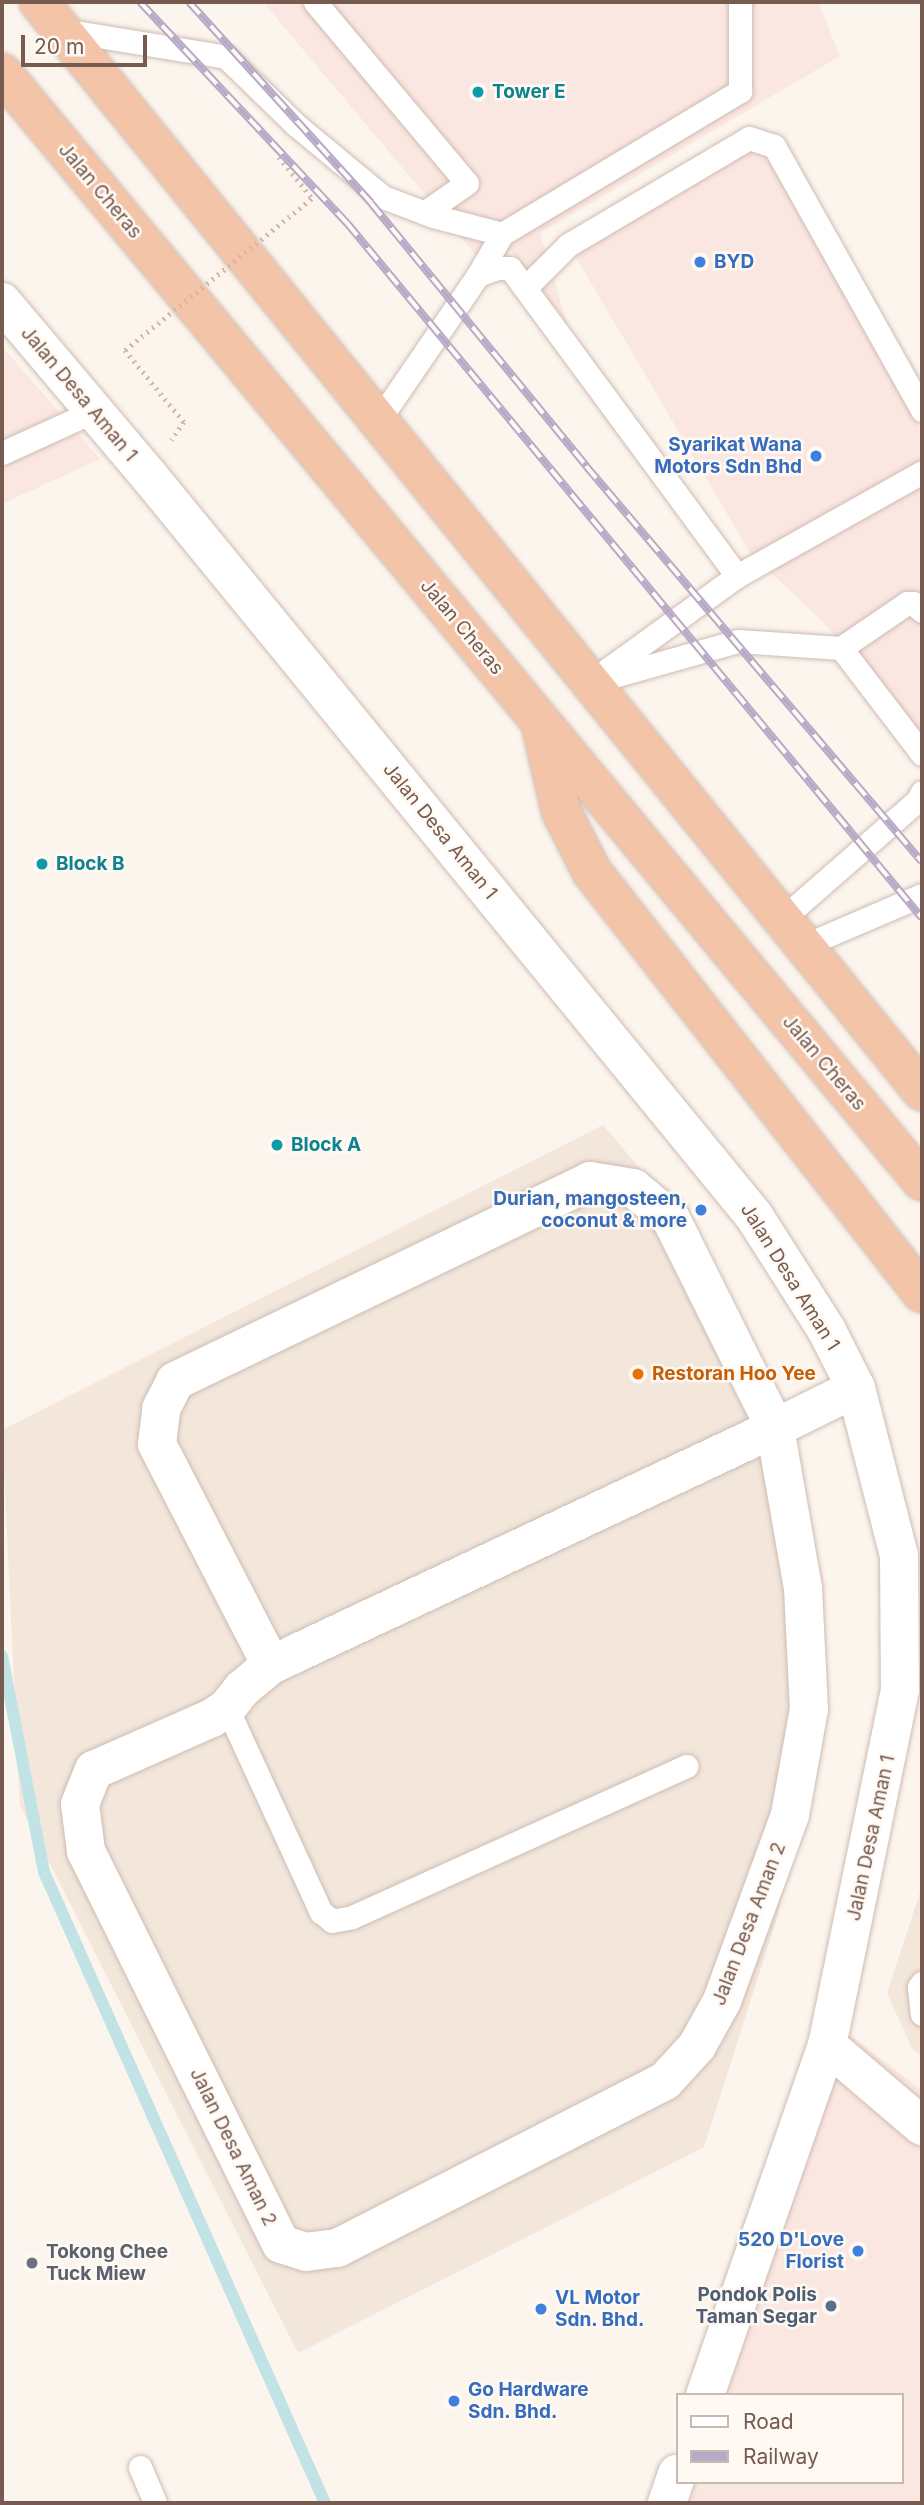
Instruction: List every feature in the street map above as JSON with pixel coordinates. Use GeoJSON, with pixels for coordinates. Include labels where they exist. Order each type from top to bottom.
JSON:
{"type":"FeatureCollection","features":[{"type":"Feature","properties":{"kind":"highway"},"geometry":{"type":"LineString","coordinates":[[51,16],[922,1091]]}},
{"type":"Feature","properties":{"kind":"highway","name":"Jalan Cheras"},"geometry":{"type":"LineString","coordinates":[[2,73],[922,1181]]}},
{"type":"Feature","properties":{"kind":"highway"},"geometry":{"type":"LineString","coordinates":[[540,720],[561,811],[592,872],[922,1293]]}},
{"type":"Feature","properties":{"kind":"highway"},"geometry":{"type":"LineString","coordinates":[[885,1046],[922,1057]]}},
{"type":"Feature","properties":{"kind":"street","name":"Jalan Desa Aman 1"},"geometry":{"type":"LineString","coordinates":[[2,302],[754,1216],[826,1329],[856,1388],[899,1555],[911,1695],[827,2045],[706,2393]]}},
{"type":"Feature","properties":{"kind":"street"},"geometry":{"type":"LineString","coordinates":[[271,1665],[157,1444],[161,1409],[175,1381],[590,1181],[633,1188],[671,1219],[775,1428]]}},
{"type":"Feature","properties":{"kind":"street","name":"Jalan Desa Aman 2"},"geometry":{"type":"LineString","coordinates":[[775,1428],[803,1588],[809,1709],[790,1815],[722,2001],[697,2046],[665,2081],[337,2248],[306,2252],[281,2244],[86,1851],[80,1804],[94,1770],[227,1709],[242,1689],[271,1665],[856,1388]]}},
{"type":"Feature","properties":{"kind":"street"},"geometry":{"type":"LineString","coordinates":[[827,2045],[922,2126]]}},
{"type":"Feature","properties":{"kind":"street"},"geometry":{"type":"LineString","coordinates":[[667,2503],[676,2477]]}},
{"type":"Feature","properties":{"kind":"lane"},"geometry":{"type":"LineString","coordinates":[[315,2],[467,183],[424,213]]}},
{"type":"Feature","properties":{"kind":"lane"},"geometry":{"type":"LineString","coordinates":[[378,421],[478,275],[502,234],[740,91],[740,2]]}},
{"type":"Feature","properties":{"kind":"lane"},"geometry":{"type":"LineString","coordinates":[[51,16],[226,57],[296,125],[383,197],[424,213],[502,234]]}},
{"type":"Feature","properties":{"kind":"lane"},"geometry":{"type":"LineString","coordinates":[[526,287],[568,245],[749,138],[774,146],[922,410]]}},
{"type":"Feature","properties":{"kind":"lane"},"geometry":{"type":"LineString","coordinates":[[478,275],[497,268],[510,268],[737,576]]}},
{"type":"Feature","properties":{"kind":"lane"},"geometry":{"type":"LineString","coordinates":[[2,453],[94,411]]}},
{"type":"Feature","properties":{"kind":"lane"},"geometry":{"type":"LineString","coordinates":[[590,682],[737,576],[922,472]]}},
{"type":"Feature","properties":{"kind":"lane"},"geometry":{"type":"LineString","coordinates":[[590,682],[738,641],[841,648],[907,603],[913,603],[922,611]]}},
{"type":"Feature","properties":{"kind":"lane"},"geometry":{"type":"LineString","coordinates":[[841,648],[922,754]]}},
{"type":"Feature","properties":{"kind":"lane"},"geometry":{"type":"LineString","coordinates":[[792,932],[917,801],[922,792]]}},
{"type":"Feature","properties":{"kind":"lane"},"geometry":{"type":"LineString","coordinates":[[792,932],[922,895]]}},
{"type":"Feature","properties":{"kind":"lane"},"geometry":{"type":"LineString","coordinates":[[227,1709],[321,1912],[332,1921],[352,1917],[686,1766]]}},
{"type":"Feature","properties":{"kind":"lane"},"geometry":{"type":"LineString","coordinates":[[922,1983],[919,1987],[922,2014]]}},
{"type":"Feature","properties":{"kind":"lane"},"geometry":{"type":"LineString","coordinates":[[140,2467],[155,2503]]}},
{"type":"Feature","properties":{"kind":"path"},"geometry":{"type":"LineString","coordinates":[[184,422],[125,350],[312,198],[271,147]]}},
{"type":"Feature","properties":{"kind":"shaded area"},"geometry":{"type":"Polygon","coordinates":[[[263,2],[818,2],[840,56],[540,233],[567,323],[511,251],[485,266],[263,2]]]}},
{"type":"Feature","properties":{"kind":"shaded area"},"geometry":{"type":"Polygon","coordinates":[[[749,149],[769,155],[922,433],[922,741],[824,623],[750,553],[574,254],[749,149]]]}},
{"type":"Feature","properties":{"kind":"shaded area"},"geometry":{"type":"Polygon","coordinates":[[[2,346],[100,459],[2,504],[2,346]]]}},
{"type":"Feature","properties":{"kind":"shaded area"},"geometry":{"type":"Polygon","coordinates":[[[603,1125],[645,1174],[781,1424],[806,1802],[776,1921],[704,2147],[298,2353],[20,1805],[2,1430],[603,1125]]]}},
{"type":"Feature","properties":{"kind":"shaded area"},"geometry":{"type":"Polygon","coordinates":[[[922,1886],[922,2057],[912,2048],[887,1993],[922,1886]]]}},
{"type":"Feature","properties":{"kind":"shaded area"},"geometry":{"type":"Polygon","coordinates":[[[844,2031],[922,2090],[922,2503],[690,2503],[696,2484],[903,2484],[903,2393],[727,2393],[844,2031]]]}},
{"type":"Feature","properties":{"kind":"waterway"},"geometry":{"type":"LineString","coordinates":[[2,1656],[44,1872],[325,2503]]}},
{"type":"Feature","properties":{"kind":"railway"},"geometry":{"type":"LineString","coordinates":[[140,2],[347,223],[922,918]]}},
{"type":"Feature","properties":{"kind":"railway"},"geometry":{"type":"LineString","coordinates":[[189,2],[371,203],[586,466],[922,862]]}},
{"type":"Feature","properties":{"kind":"place","name":"Tower E"},"geometry":{"type":"Point","coordinates":[478,92]}},
{"type":"Feature","properties":{"kind":"place","name":"BYD"},"geometry":{"type":"Point","coordinates":[700,262]}},
{"type":"Feature","properties":{"kind":"place","name":"Syarikat Wana Motors Sdn Bhd"},"geometry":{"type":"Point","coordinates":[816,456]}},
{"type":"Feature","properties":{"kind":"place","name":"Block B"},"geometry":{"type":"Point","coordinates":[42,864]}},
{"type":"Feature","properties":{"kind":"place","name":"Block A"},"geometry":{"type":"Point","coordinates":[277,1145]}},
{"type":"Feature","properties":{"kind":"place","name":"Durian, mangosteen, coconut & more"},"geometry":{"type":"Point","coordinates":[701,1210]}},
{"type":"Feature","properties":{"kind":"place","name":"Restoran Hoo Yee"},"geometry":{"type":"Point","coordinates":[638,1374]}},
{"type":"Feature","properties":{"kind":"place","name":"520 D'Love Florist"},"geometry":{"type":"Point","coordinates":[858,2251]}},
{"type":"Feature","properties":{"kind":"place","name":"Tokong Chee Tuck Miew"},"geometry":{"type":"Point","coordinates":[32,2263]}},
{"type":"Feature","properties":{"kind":"place","name":"Pondok Polis Taman Segar"},"geometry":{"type":"Point","coordinates":[831,2306]}},
{"type":"Feature","properties":{"kind":"place","name":"VL Motor Sdn. Bhd."},"geometry":{"type":"Point","coordinates":[541,2309]}},
{"type":"Feature","properties":{"kind":"place","name":"Go Hardware Sdn. Bhd."},"geometry":{"type":"Point","coordinates":[454,2401]}}]}
